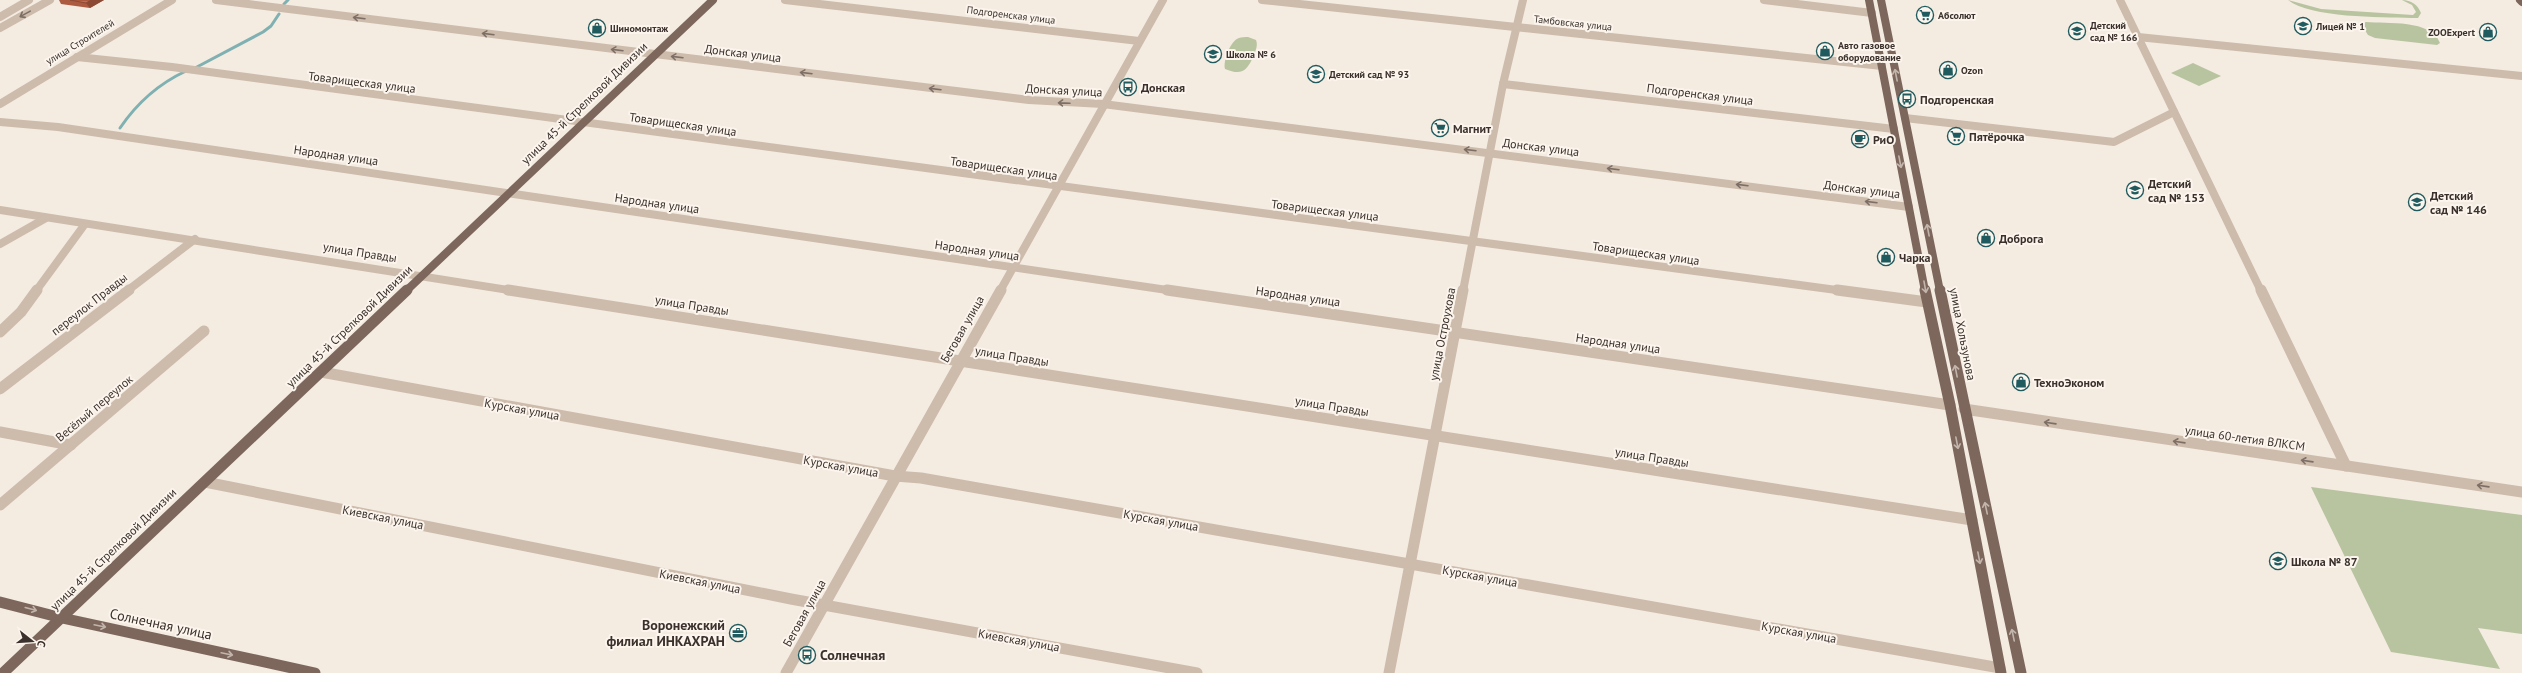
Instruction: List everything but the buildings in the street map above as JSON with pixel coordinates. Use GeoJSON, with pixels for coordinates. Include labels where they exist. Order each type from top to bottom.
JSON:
{"type":"FeatureCollection","features":[{"type":"Feature","properties":{"kind":"main road","name":"улица 45-й Стрелковой Дивизии"},"geometry":{"type":"LineString","coordinates":[[4,673],[713,0]]}},
{"type":"Feature","properties":{"kind":"main road"},"geometry":{"type":"LineString","coordinates":[[1869,0],[2001,670]]}},
{"type":"Feature","properties":{"kind":"main road","name":"улица Хользунова"},"geometry":{"type":"LineString","coordinates":[[1881,0],[1964,409],[2021,673]]}},
{"type":"Feature","properties":{"kind":"main road"},"geometry":{"type":"LineString","coordinates":[[1909,207],[1924,209]]}},
{"type":"Feature","properties":{"kind":"main road","name":"Солнечная улица"},"geometry":{"type":"LineString","coordinates":[[0,602],[62,618],[315,673]]}},
{"type":"Feature","properties":{"kind":"street"},"geometry":{"type":"LineString","coordinates":[[0,17],[29,0]]}},
{"type":"Feature","properties":{"kind":"street"},"geometry":{"type":"LineString","coordinates":[[0,28],[50,0]]}},
{"type":"Feature","properties":{"kind":"street","name":"улица Строителей"},"geometry":{"type":"LineString","coordinates":[[0,104],[172,0]]}},
{"type":"Feature","properties":{"kind":"street","name":"Донская улица"},"geometry":{"type":"LineString","coordinates":[[216,0],[1029,100],[1104,104],[1909,207]]}},
{"type":"Feature","properties":{"kind":"street","name":"Подгоренская улица"},"geometry":{"type":"LineString","coordinates":[[785,0],[1139,41]]}},
{"type":"Feature","properties":{"kind":"street","name":"Беговая улица"},"geometry":{"type":"LineString","coordinates":[[786,673],[959,361],[1163,0]]}},
{"type":"Feature","properties":{"kind":"street","name":"Тамбовская улица"},"geometry":{"type":"LineString","coordinates":[[1262,0],[1882,66]]}},
{"type":"Feature","properties":{"kind":"street","name":"улица Остроухова"},"geometry":{"type":"LineString","coordinates":[[1389,673],[1503,84],[1523,0]]}},
{"type":"Feature","properties":{"kind":"street"},"geometry":{"type":"LineString","coordinates":[[1764,0],[1872,13]]}},
{"type":"Feature","properties":{"kind":"street"},"geometry":{"type":"LineString","coordinates":[[2120,0],[2346,466]]}},
{"type":"Feature","properties":{"kind":"street"},"geometry":{"type":"LineString","coordinates":[[2138,37],[2522,76]]}},
{"type":"Feature","properties":{"kind":"street","name":"Товарищеская улица"},"geometry":{"type":"LineString","coordinates":[[77,57],[172,67],[1058,187],[1928,302]]}},
{"type":"Feature","properties":{"kind":"street","name":"Подгоренская улица"},"geometry":{"type":"LineString","coordinates":[[1503,84],[1894,129]]}},
{"type":"Feature","properties":{"kind":"street"},"geometry":{"type":"LineString","coordinates":[[1905,118],[2114,142],[2174,112]]}},
{"type":"Feature","properties":{"kind":"street","name":"Народная улица"},"geometry":{"type":"LineString","coordinates":[[0,122],[58,127],[1950,405]]}},
{"type":"Feature","properties":{"kind":"street","name":"улица Правды"},"geometry":{"type":"LineString","coordinates":[[0,210],[423,275],[959,361],[1972,520]]}},
{"type":"Feature","properties":{"kind":"street"},"geometry":{"type":"LineString","coordinates":[[0,244],[46,218]]}},
{"type":"Feature","properties":{"kind":"street"},"geometry":{"type":"LineString","coordinates":[[0,332],[20,312],[85,224]]}},
{"type":"Feature","properties":{"kind":"street","name":"переулок Правды"},"geometry":{"type":"LineString","coordinates":[[0,390],[195,240]]}},
{"type":"Feature","properties":{"kind":"street","name":"Весёлый переулок"},"geometry":{"type":"LineString","coordinates":[[0,505],[204,331]]}},
{"type":"Feature","properties":{"kind":"street","name":"Курская улица"},"geometry":{"type":"LineString","coordinates":[[321,372],[895,476],[921,478],[2001,670]]}},
{"type":"Feature","properties":{"kind":"street","name":"улица 60-летия ВЛКСМ"},"geometry":{"type":"LineString","coordinates":[[1964,409],[2522,492]]}},
{"type":"Feature","properties":{"kind":"street"},"geometry":{"type":"LineString","coordinates":[[0,432],[71,445]]}},
{"type":"Feature","properties":{"kind":"street","name":"Киевская улица"},"geometry":{"type":"LineString","coordinates":[[205,482],[824,605],[1198,673]]}},
{"type":"Feature","properties":{"kind":"green space"},"geometry":{"type":"Polygon","coordinates":[[[2288,0],[2321,9],[2413,15],[2416,12],[2412,5],[2402,0],[2405,0],[2414,4],[2421,13],[2418,18],[2346,15],[2313,10],[2299,6],[2288,0]]]}},
{"type":"Feature","properties":{"kind":"green space"},"geometry":{"type":"Polygon","coordinates":[[[2366,22],[2396,23],[2418,26],[2435,35],[2440,43],[2437,45],[2375,38],[2368,35],[2361,24],[2366,22]]]}},
{"type":"Feature","properties":{"kind":"green space"},"geometry":{"type":"Polygon","coordinates":[[[1248,37],[1256,40],[1257,44],[1249,65],[1240,72],[1225,69],[1226,56],[1230,47],[1239,38],[1248,37]]]}},
{"type":"Feature","properties":{"kind":"green space"},"geometry":{"type":"Polygon","coordinates":[[[2193,63],[2221,76],[2199,86],[2171,73],[2193,63]]]}},
{"type":"Feature","properties":{"kind":"green space"},"geometry":{"type":"Polygon","coordinates":[[[2311,487],[2522,515],[2522,634],[2478,628],[2500,669],[2391,652],[2311,487]]]}},
{"type":"Feature","properties":{"kind":"waterway"},"geometry":{"type":"LineString","coordinates":[[284,4],[288,0]]}},
{"type":"Feature","properties":{"kind":"waterway"},"geometry":{"type":"LineString","coordinates":[[195,68],[263,32],[271,26],[279,14]]}},
{"type":"Feature","properties":{"kind":"waterway"},"geometry":{"type":"LineString","coordinates":[[120,128],[141,102],[157,88],[186,71]]}},
{"type":"Feature","properties":{"kind":"place","name":"Абсолют"},"geometry":{"type":"Point","coordinates":[1925,15]}},
{"type":"Feature","properties":{"kind":"place","name":"Лицей № 1"},"geometry":{"type":"Point","coordinates":[2303,26]}},
{"type":"Feature","properties":{"kind":"place","name":"Шиномонтаж"},"geometry":{"type":"Point","coordinates":[597,28]}},
{"type":"Feature","properties":{"kind":"place","name":"Детский сад № 166"},"geometry":{"type":"Point","coordinates":[2077,31]}},
{"type":"Feature","properties":{"kind":"place","name":"ZOOExpert"},"geometry":{"type":"Point","coordinates":[2488,32]}},
{"type":"Feature","properties":{"kind":"place","name":"Авто газовое оборудование"},"geometry":{"type":"Point","coordinates":[1825,51]}},
{"type":"Feature","properties":{"kind":"place","name":"Школа № 6"},"geometry":{"type":"Point","coordinates":[1213,54]}},
{"type":"Feature","properties":{"kind":"place","name":"Ozon"},"geometry":{"type":"Point","coordinates":[1948,70]}},
{"type":"Feature","properties":{"kind":"place","name":"Детский сад № 93"},"geometry":{"type":"Point","coordinates":[1316,74]}},
{"type":"Feature","properties":{"kind":"place","name":"Донская"},"geometry":{"type":"Point","coordinates":[1128,87]}},
{"type":"Feature","properties":{"kind":"place","name":"Подгоренская"},"geometry":{"type":"Point","coordinates":[1907,99]}},
{"type":"Feature","properties":{"kind":"place","name":"Магнит"},"geometry":{"type":"Point","coordinates":[1440,128]}},
{"type":"Feature","properties":{"kind":"place","name":"Пятёрочка"},"geometry":{"type":"Point","coordinates":[1956,136]}},
{"type":"Feature","properties":{"kind":"place","name":"РиО"},"geometry":{"type":"Point","coordinates":[1860,139]}},
{"type":"Feature","properties":{"kind":"place","name":"Детский сад № 153"},"geometry":{"type":"Point","coordinates":[2135,190]}},
{"type":"Feature","properties":{"kind":"place","name":"Детский сад № 146"},"geometry":{"type":"Point","coordinates":[2417,202]}},
{"type":"Feature","properties":{"kind":"place","name":"Доброга"},"geometry":{"type":"Point","coordinates":[1986,238]}},
{"type":"Feature","properties":{"kind":"place","name":"Чарка"},"geometry":{"type":"Point","coordinates":[1886,257]}},
{"type":"Feature","properties":{"kind":"place","name":"ТехноЭконом"},"geometry":{"type":"Point","coordinates":[2021,382]}},
{"type":"Feature","properties":{"kind":"place","name":"Школа № 87"},"geometry":{"type":"Point","coordinates":[2278,561]}},
{"type":"Feature","properties":{"kind":"place","name":"Воронежский филиал ИНКАХРАН"},"geometry":{"type":"Point","coordinates":[738,633]}},
{"type":"Feature","properties":{"kind":"place","name":"Солнечная"},"geometry":{"type":"Point","coordinates":[807,655]}}]}
